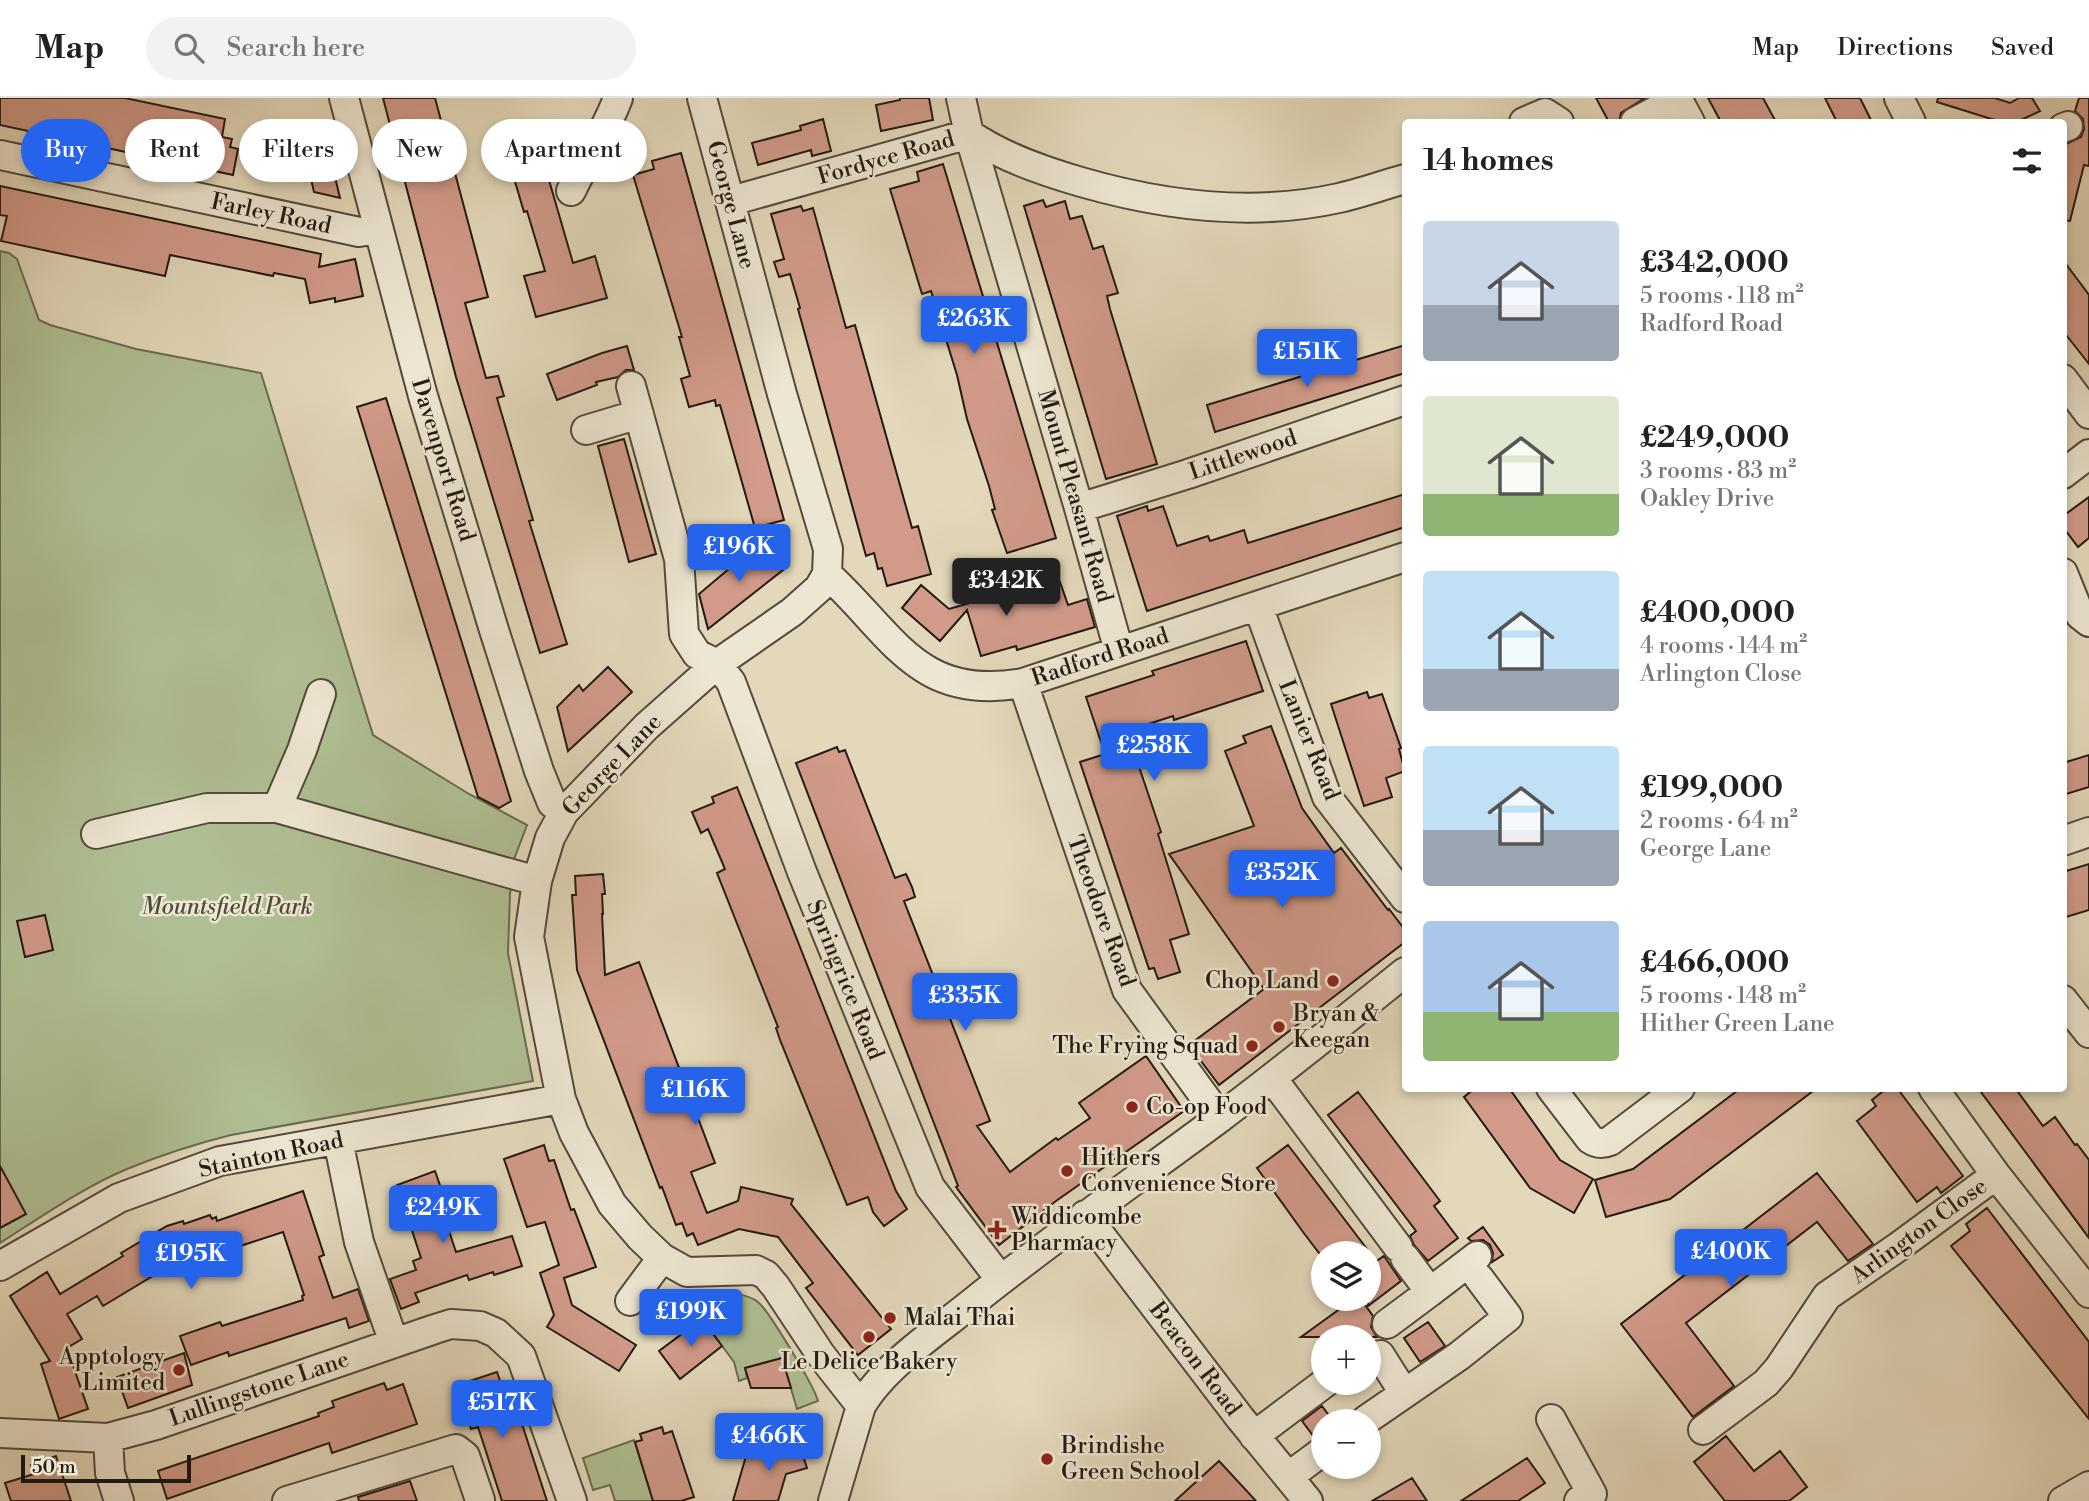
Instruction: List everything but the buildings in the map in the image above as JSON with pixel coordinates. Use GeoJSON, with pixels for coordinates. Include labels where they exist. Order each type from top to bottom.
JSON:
{"type":"FeatureCollection","features":[{"type":"Feature","properties":{"kind":"street","name":"Davenport Road"},"geometry":{"type":"LineString","coordinates":[[344,98],[423,396],[515,695],[552,803],[564,812]]}},
{"type":"Feature","properties":{"kind":"street"},"geometry":{"type":"LineString","coordinates":[[571,191],[589,154],[609,124],[618,98]]}},
{"type":"Feature","properties":{"kind":"street","name":"George Lane"},"geometry":{"type":"LineString","coordinates":[[702,98],[782,394],[828,549],[827,574],[819,588],[792,612],[717,664],[647,726],[564,812],[550,838],[537,881],[529,937],[561,1099],[574,1133],[612,1203],[640,1237],[662,1258],[687,1272],[756,1270],[766,1275],[832,1371],[861,1406]]}},
{"type":"Feature","properties":{"kind":"street","name":"Mount Pleasant Road"},"geometry":{"type":"LineString","coordinates":[[961,98],[969,134],[1119,651]]}},
{"type":"Feature","properties":{"kind":"street"},"geometry":{"type":"LineString","coordinates":[[1899,98],[1910,119]]}},
{"type":"Feature","properties":{"kind":"street"},"geometry":{"type":"LineString","coordinates":[[1644,119],[1682,107]]}},
{"type":"Feature","properties":{"kind":"street"},"geometry":{"type":"LineString","coordinates":[[1531,119],[1545,113],[1554,119]]}},
{"type":"Feature","properties":{"kind":"street","name":"Fordyce Road"},"geometry":{"type":"LineString","coordinates":[[731,201],[969,134],[989,148],[1060,176],[1120,194],[1202,206],[1244,208],[1338,198],[1402,180]]}},
{"type":"Feature","properties":{"kind":"street","name":"Farley Road"},"geometry":{"type":"LineString","coordinates":[[0,155],[359,232],[377,229]]}},
{"type":"Feature","properties":{"kind":"street"},"geometry":{"type":"LineString","coordinates":[[2067,384],[2089,414]]}},
{"type":"Feature","properties":{"kind":"street"},"geometry":{"type":"LineString","coordinates":[[631,386],[679,559],[684,635],[697,654],[717,664]]}},
{"type":"Feature","properties":{"kind":"street","name":"Littlewood"},"geometry":{"type":"LineString","coordinates":[[1079,508],[1402,401]]}},
{"type":"Feature","properties":{"kind":"street"},"geometry":{"type":"LineString","coordinates":[[586,429],[639,414]]}},
{"type":"Feature","properties":{"kind":"street"},"geometry":{"type":"LineString","coordinates":[[2067,471],[2089,454]]}},
{"type":"Feature","properties":{"kind":"street","name":"Radford Road"},"geometry":{"type":"LineString","coordinates":[[827,574],[898,649],[937,676],[968,686],[989,687],[1023,683],[1402,558]]}},
{"type":"Feature","properties":{"kind":"street"},"geometry":{"type":"LineString","coordinates":[[2067,583],[2080,615],[2089,622]]}},
{"type":"Feature","properties":{"kind":"street","name":"Lanier Road"},"geometry":{"type":"LineString","coordinates":[[1258,606],[1327,797],[1402,894]]}},
{"type":"Feature","properties":{"kind":"street","name":"Springrice Road"},"geometry":{"type":"LineString","coordinates":[[717,664],[731,682],[802,873],[930,1187],[1002,1280]]}},
{"type":"Feature","properties":{"kind":"street","name":"Theodore Road"},"geometry":{"type":"LineString","coordinates":[[1023,683],[1128,990],[1220,1118]]}},
{"type":"Feature","properties":{"kind":"street"},"geometry":{"type":"LineString","coordinates":[[276,808],[302,750],[321,694]]}},
{"type":"Feature","properties":{"kind":"street"},"geometry":{"type":"LineString","coordinates":[[96,834],[207,808],[276,808],[537,881]]}},
{"type":"Feature","properties":{"kind":"street"},"geometry":{"type":"LineString","coordinates":[[2067,840],[2089,832]]}},
{"type":"Feature","properties":{"kind":"street"},"geometry":{"type":"LineString","coordinates":[[833,1501],[861,1406],[868,1394],[891,1369],[1085,1215],[1220,1118],[1402,974]]}},
{"type":"Feature","properties":{"kind":"street"},"geometry":{"type":"LineString","coordinates":[[2067,1005],[2089,1033]]}},
{"type":"Feature","properties":{"kind":"street"},"geometry":{"type":"LineString","coordinates":[[1272,1077],[1430,1292]]}},
{"type":"Feature","properties":{"kind":"street"},"geometry":{"type":"LineString","coordinates":[[1554,1092],[1590,1139],[1600,1143],[1610,1141],[1675,1092]]}},
{"type":"Feature","properties":{"kind":"street"},"geometry":{"type":"LineString","coordinates":[[1936,1092],[1996,1175],[2089,1293]]}},
{"type":"Feature","properties":{"kind":"street","name":"Stainton Road"},"geometry":{"type":"LineString","coordinates":[[0,1266],[119,1198],[220,1161],[561,1099]]}},
{"type":"Feature","properties":{"kind":"street"},"geometry":{"type":"LineString","coordinates":[[338,1140],[359,1242],[394,1343]]}},
{"type":"Feature","properties":{"kind":"street","name":"Arlington Close"},"geometry":{"type":"LineString","coordinates":[[1703,1430],[1766,1383],[1795,1348],[1827,1296],[1996,1175]]}},
{"type":"Feature","properties":{"kind":"street","name":"Beacon Road"},"geometry":{"type":"LineString","coordinates":[[1085,1215],[1254,1436],[1308,1501]]}},
{"type":"Feature","properties":{"kind":"street"},"geometry":{"type":"LineString","coordinates":[[630,1301],[662,1258]]}},
{"type":"Feature","properties":{"kind":"street"},"geometry":{"type":"LineString","coordinates":[[1381,1409],[1459,1356],[1508,1317],[1478,1267],[1430,1292],[1387,1324]]}},
{"type":"Feature","properties":{"kind":"street","name":"Lullingstone Lane"},"geometry":{"type":"LineString","coordinates":[[0,1433],[108,1438],[156,1425],[451,1324],[465,1324],[480,1326],[496,1333],[522,1356],[572,1501]]}},
{"type":"Feature","properties":{"kind":"street"},"geometry":{"type":"LineString","coordinates":[[1381,1357],[1404,1393]]}},
{"type":"Feature","properties":{"kind":"street"},"geometry":{"type":"LineString","coordinates":[[1254,1436],[1311,1393]]}},
{"type":"Feature","properties":{"kind":"street"},"geometry":{"type":"LineString","coordinates":[[1551,1419],[1592,1494],[1579,1501]]}},
{"type":"Feature","properties":{"kind":"street"},"geometry":{"type":"LineString","coordinates":[[108,1438],[110,1473],[119,1501]]}},
{"type":"Feature","properties":{"kind":"street"},"geometry":{"type":"LineString","coordinates":[[288,1501],[345,1492],[456,1449],[465,1456],[480,1500]]}},
{"type":"Feature","properties":{"kind":"street"},"geometry":{"type":"LineString","coordinates":[[1288,1477],[1311,1460]]}},
{"type":"Feature","properties":{"kind":"street"},"geometry":{"type":"LineString","coordinates":[[2063,1501],[2089,1486]]}},
{"type":"Feature","properties":{"kind":"green space","name":"Mountsfield Park"},"geometry":{"type":"Polygon","coordinates":[[[0,251],[17,259],[39,320],[136,349],[261,373],[373,735],[469,794],[527,825],[513,862],[516,863],[510,893],[508,953],[533,1081],[231,1135],[191,1146],[127,1169],[94,1185],[0,1243],[0,251]]]}},
{"type":"Feature","properties":{"kind":"green space"},"geometry":{"type":"Polygon","coordinates":[[[733,1293],[752,1298],[764,1308],[800,1365],[818,1401],[797,1409],[782,1358],[745,1368],[747,1378],[739,1381],[734,1362],[708,1327],[719,1318],[713,1311],[700,1320],[689,1309],[697,1299],[733,1293]]]}},
{"type":"Feature","properties":{"kind":"green space"},"geometry":{"type":"Polygon","coordinates":[[[634,1440],[653,1501],[615,1501],[610,1485],[593,1490],[583,1458],[634,1440]]]}},
{"type":"Feature","properties":{"kind":"place","name":"Chop Land"},"geometry":{"type":"Point","coordinates":[1333,981]}},
{"type":"Feature","properties":{"kind":"place","name":"Bryan & Keegan"},"geometry":{"type":"Point","coordinates":[1279,1027]}},
{"type":"Feature","properties":{"kind":"place","name":"The Frying Squad"},"geometry":{"type":"Point","coordinates":[1252,1046]}},
{"type":"Feature","properties":{"kind":"place","name":"Co-op Food"},"geometry":{"type":"Point","coordinates":[1132,1107]}},
{"type":"Feature","properties":{"kind":"place","name":"Hithers Convenience Store"},"geometry":{"type":"Point","coordinates":[1067,1171]}},
{"type":"Feature","properties":{"kind":"place","name":"Widdicombe Pharmacy"},"geometry":{"type":"Point","coordinates":[997,1230]}},
{"type":"Feature","properties":{"kind":"place","name":"Malai Thai"},"geometry":{"type":"Point","coordinates":[890,1318]}},
{"type":"Feature","properties":{"kind":"place","name":"Le Delice Bakery"},"geometry":{"type":"Point","coordinates":[869,1337]}},
{"type":"Feature","properties":{"kind":"place","name":"Apptology Limited"},"geometry":{"type":"Point","coordinates":[179,1370]}},
{"type":"Feature","properties":{"kind":"place","name":"Brindishe Green School"},"geometry":{"type":"Point","coordinates":[1047,1459]}}]}
